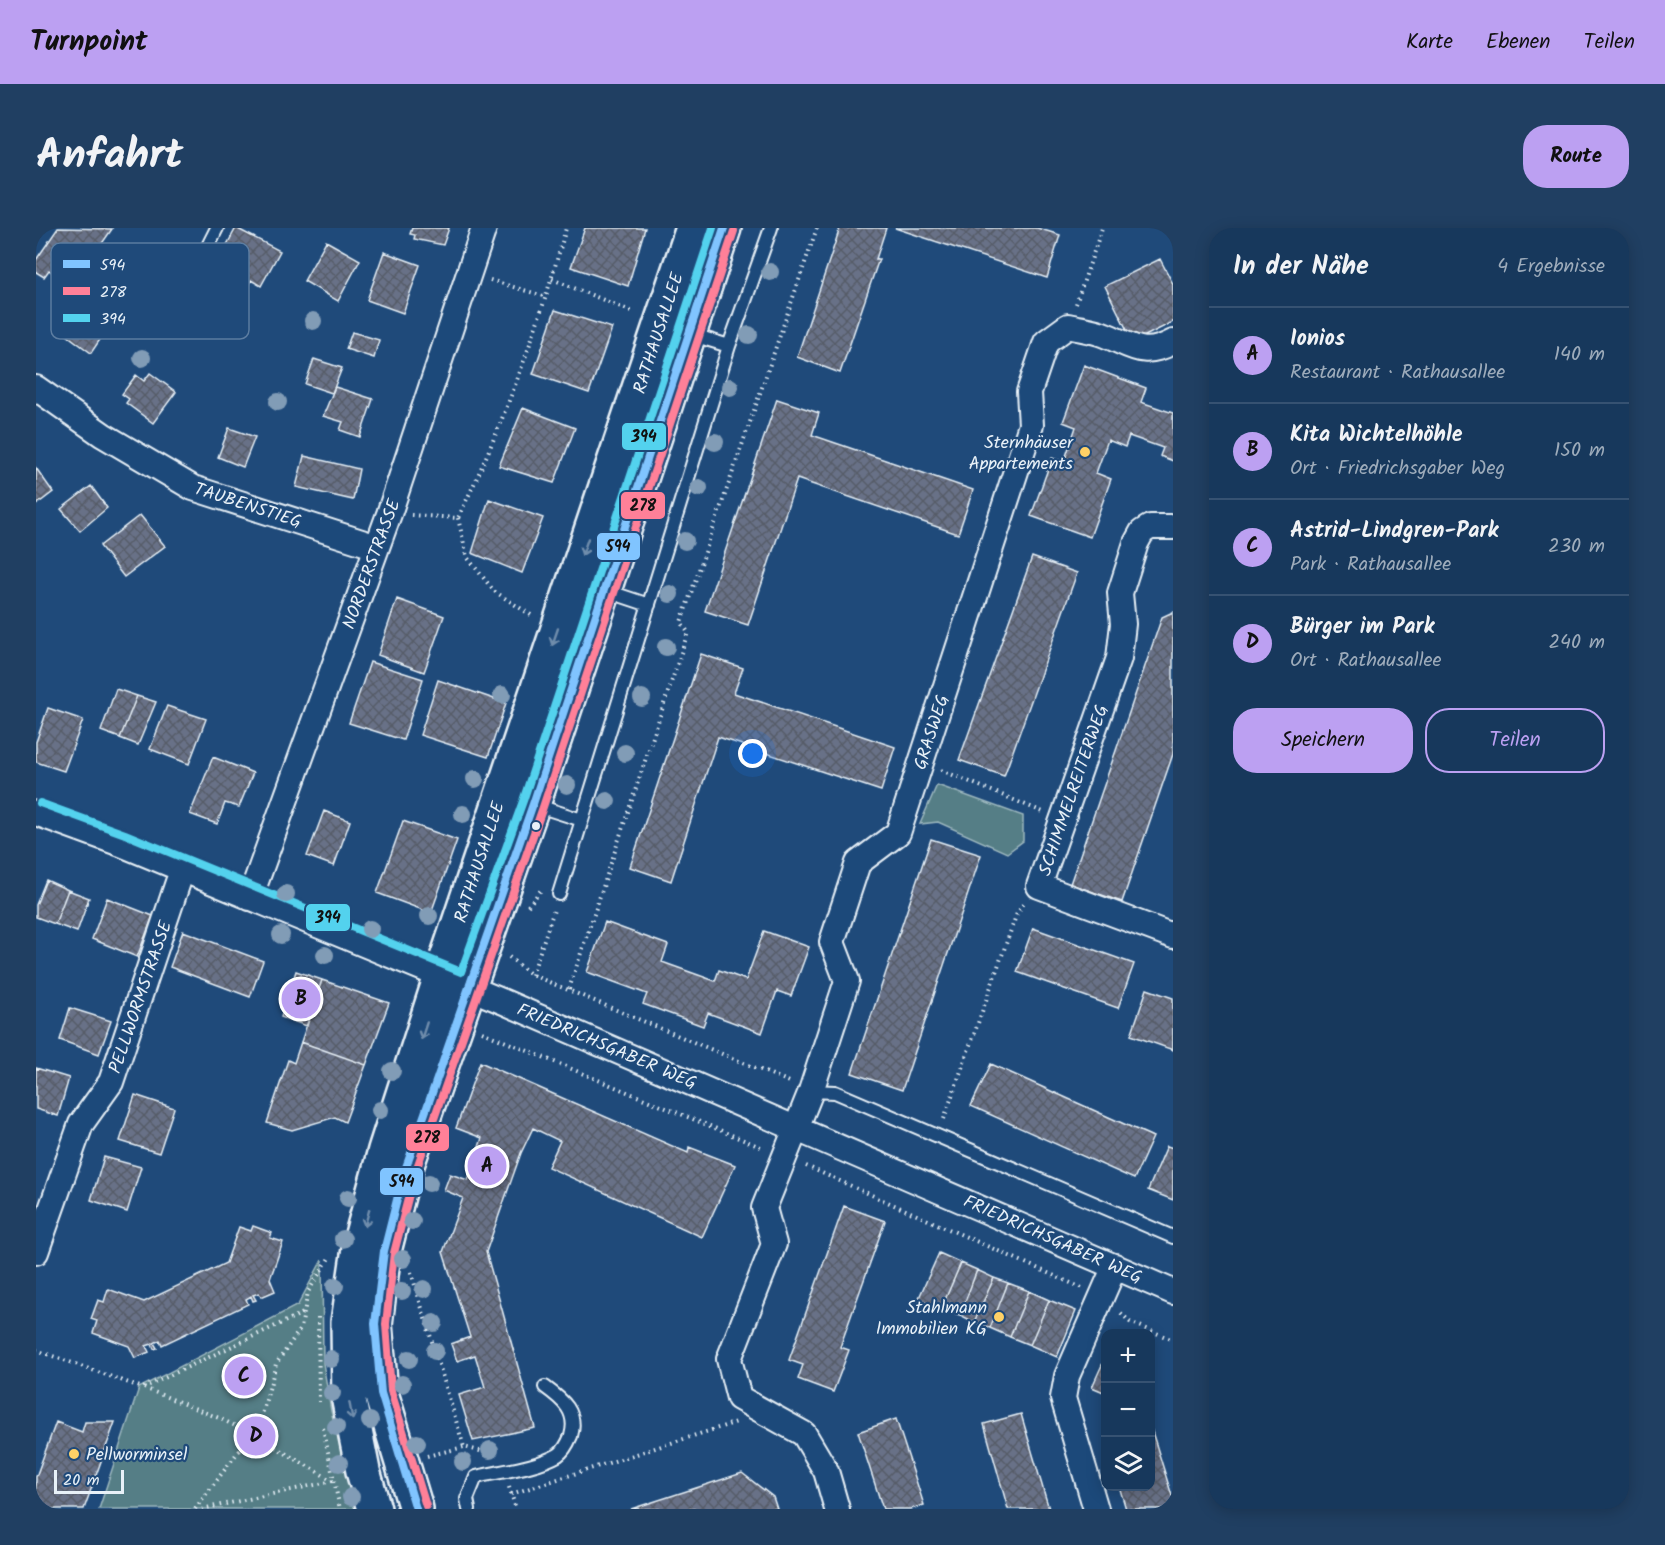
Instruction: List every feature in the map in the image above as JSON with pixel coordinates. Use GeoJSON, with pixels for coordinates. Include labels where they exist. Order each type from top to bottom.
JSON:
{"type":"FeatureCollection","features":[{"type":"Feature","properties":{"kind":"main road","name":"RATHAUSALLEE"},"geometry":{"type":"LineString","coordinates":[[416,1509],[381,1393],[375,1324],[383,1258],[454,981],[574,581],[693,228]]}},
{"type":"Feature","properties":{"kind":"main road","name":"RATHAUSALLEE"},"geometry":{"type":"LineString","coordinates":[[374,1509],[348,1476],[348,1322],[360,1242],[385,1150],[454,981],[533,804],[604,590],[661,323],[724,228]]}},
{"type":"Feature","properties":{"kind":"street","name":"NORDERSTRASSE"},"geometry":{"type":"LineString","coordinates":[[250,898],[389,514],[484,228]]}},
{"type":"Feature","properties":{"kind":"street"},"geometry":{"type":"LineString","coordinates":[[1068,326],[1103,334],[1142,351],[1158,350],[1173,342]]}},
{"type":"Feature","properties":{"kind":"street","name":"GRASWEG"},"geometry":{"type":"LineString","coordinates":[[837,1509],[826,1472],[804,1434],[739,1398],[729,1359],[774,1244],[764,1208],[811,1091],[847,981],[832,942],[858,863],[898,833],[1031,424],[1029,392],[1046,342],[1068,326]]}},
{"type":"Feature","properties":{"kind":"street","name":"TAUBENSTIEG"},"geometry":{"type":"LineString","coordinates":[[36,388],[103,435],[194,488],[377,547]]}},
{"type":"Feature","properties":{"kind":"street","name":"SCHIMMELREITERWEG"},"geometry":{"type":"LineString","coordinates":[[1039,886],[1119,658],[1123,624],[1120,593],[1136,543],[1142,532],[1150,527],[1173,527]]}},
{"type":"Feature","properties":{"kind":"street","name":"FRIEDRICHSGABER WEG"},"geometry":{"type":"LineString","coordinates":[[36,813],[121,844],[454,981],[797,1126],[1173,1292]]}},
{"type":"Feature","properties":{"kind":"street","name":"PELLWORMSTRASSE"},"geometry":{"type":"LineString","coordinates":[[36,1252],[81,1124],[111,1082],[182,870]]}},
{"type":"Feature","properties":{"kind":"street"},"geometry":{"type":"LineString","coordinates":[[1039,886],[1173,936]]}},
{"type":"Feature","properties":{"kind":"street"},"geometry":{"type":"LineString","coordinates":[[1096,1509],[1062,1398],[1067,1376],[1115,1266]]}},
{"type":"Feature","properties":{"kind":"lane"},"geometry":{"type":"LineString","coordinates":[[210,243],[217,228]]}},
{"type":"Feature","properties":{"kind":"lane"},"geometry":{"type":"LineString","coordinates":[[559,894],[729,346],[771,228]]}},
{"type":"Feature","properties":{"kind":"lane"},"geometry":{"type":"LineString","coordinates":[[661,323],[729,346]]}},
{"type":"Feature","properties":{"kind":"lane"},"geometry":{"type":"LineString","coordinates":[[574,581],[649,605]]}},
{"type":"Feature","properties":{"kind":"lane"},"geometry":{"type":"LineString","coordinates":[[533,804],[582,820]]}},
{"type":"Feature","properties":{"kind":"lane"},"geometry":{"type":"LineString","coordinates":[[811,1091],[835,1092],[1173,1237]]}},
{"type":"Feature","properties":{"kind":"lane"},"geometry":{"type":"LineString","coordinates":[[469,1509],[467,1499],[476,1478],[559,1454],[568,1443],[573,1426],[571,1411],[563,1400],[545,1387]]}},
{"type":"Feature","properties":{"kind":"path"},"geometry":{"type":"LineString","coordinates":[[536,619],[528,611],[494,591],[467,556],[458,518],[497,426],[546,297],[566,228]]}},
{"type":"Feature","properties":{"kind":"path"},"geometry":{"type":"LineString","coordinates":[[569,989],[688,632],[681,622],[817,228]]}},
{"type":"Feature","properties":{"kind":"path"},"geometry":{"type":"LineString","coordinates":[[1068,326],[1102,228]]}},
{"type":"Feature","properties":{"kind":"path"},"geometry":{"type":"LineString","coordinates":[[469,274],[546,297]]}},
{"type":"Feature","properties":{"kind":"path"},"geometry":{"type":"LineString","coordinates":[[552,279],[661,323]]}},
{"type":"Feature","properties":{"kind":"path"},"geometry":{"type":"LineString","coordinates":[[389,514],[458,518]]}},
{"type":"Feature","properties":{"kind":"path"},"geometry":{"type":"LineString","coordinates":[[921,762],[1062,820]]}},
{"type":"Feature","properties":{"kind":"path"},"geometry":{"type":"LineString","coordinates":[[524,911],[549,881],[565,876]]}},
{"type":"Feature","properties":{"kind":"path","name":"SCHIMMELREITERWEG"},"geometry":{"type":"LineString","coordinates":[[938,1136],[1017,913],[1039,886]]}},
{"type":"Feature","properties":{"kind":"path"},"geometry":{"type":"LineString","coordinates":[[532,975],[559,894]]}},
{"type":"Feature","properties":{"kind":"path"},"geometry":{"type":"LineString","coordinates":[[506,956],[532,975],[811,1091]]}},
{"type":"Feature","properties":{"kind":"path"},"geometry":{"type":"LineString","coordinates":[[482,1031],[785,1157],[1102,1296],[1130,1322],[1173,1340]]}},
{"type":"Feature","properties":{"kind":"path"},"geometry":{"type":"LineString","coordinates":[[195,1509],[238,1452],[256,1436],[276,1364],[301,1329],[308,1292],[331,1255]]}},
{"type":"Feature","properties":{"kind":"path"},"geometry":{"type":"LineString","coordinates":[[409,1267],[464,1447]]}},
{"type":"Feature","properties":{"kind":"path"},"geometry":{"type":"LineString","coordinates":[[143,1388],[304,1312]]}},
{"type":"Feature","properties":{"kind":"path"},"geometry":{"type":"LineString","coordinates":[[36,1350],[219,1418],[348,1476]]}},
{"type":"Feature","properties":{"kind":"path"},"geometry":{"type":"LineString","coordinates":[[511,1494],[766,1413]]}},
{"type":"Feature","properties":{"kind":"path"},"geometry":{"type":"LineString","coordinates":[[401,1462],[464,1447],[500,1456],[516,1509]]}},
{"type":"Feature","properties":{"kind":"path"},"geometry":{"type":"LineString","coordinates":[[202,1509],[348,1476]]}},
{"type":"Feature","properties":{"kind":"green space"},"geometry":{"type":"Polygon","coordinates":[[[937,785],[1023,816],[1023,841],[1007,853],[938,822],[920,824],[937,785]]]}},
{"type":"Feature","properties":{"kind":"green space"},"geometry":{"type":"Polygon","coordinates":[[[322,1260],[323,1363],[331,1411],[357,1509],[99,1509],[139,1388],[298,1305],[322,1260]]]}},
{"type":"Feature","properties":{"kind":"building"},"geometry":{"type":"Polygon","coordinates":[[[58,228],[112,229],[102,243],[51,243],[51,272],[49,270],[44,277],[36,272],[36,260],[58,228]]]}},
{"type":"Feature","properties":{"kind":"building"},"geometry":{"type":"Polygon","coordinates":[[[236,228],[280,251],[261,286],[251,280],[249,284],[249,243],[228,243],[236,228]]]}},
{"type":"Feature","properties":{"kind":"building"},"geometry":{"type":"Polygon","coordinates":[[[412,228],[449,228],[443,245],[414,239],[415,235],[410,234],[412,228]]]}},
{"type":"Feature","properties":{"kind":"building"},"geometry":{"type":"Polygon","coordinates":[[[585,228],[645,228],[628,286],[571,267],[585,228]]]}},
{"type":"Feature","properties":{"kind":"building"},"geometry":{"type":"Polygon","coordinates":[[[840,228],[886,228],[876,259],[879,259],[840,373],[797,357],[840,228]]]}},
{"type":"Feature","properties":{"kind":"building"},"geometry":{"type":"Polygon","coordinates":[[[895,228],[1037,228],[1060,235],[1047,278],[895,228]]]}},
{"type":"Feature","properties":{"kind":"building"},"geometry":{"type":"Polygon","coordinates":[[[326,241],[360,260],[338,301],[304,281],[326,241]]]}},
{"type":"Feature","properties":{"kind":"building"},"geometry":{"type":"Polygon","coordinates":[[[384,252],[420,265],[403,313],[367,300],[384,252]]]}},
{"type":"Feature","properties":{"kind":"building"},"geometry":{"type":"Polygon","coordinates":[[[1160,259],[1173,284],[1173,322],[1133,342],[1105,286],[1160,259]]]}},
{"type":"Feature","properties":{"kind":"building"},"geometry":{"type":"Polygon","coordinates":[[[555,310],[612,328],[589,393],[533,374],[555,310]]]}},
{"type":"Feature","properties":{"kind":"building"},"geometry":{"type":"Polygon","coordinates":[[[352,332],[379,340],[374,358],[346,349],[352,332]]]}},
{"type":"Feature","properties":{"kind":"building"},"geometry":{"type":"Polygon","coordinates":[[[72,339],[100,339],[91,353],[72,339]]]}},
{"type":"Feature","properties":{"kind":"building"},"geometry":{"type":"Polygon","coordinates":[[[314,359],[342,368],[332,393],[305,384],[314,359]]]}},
{"type":"Feature","properties":{"kind":"building","name":"Sternhäuser Appartements"},"geometry":{"type":"Polygon","coordinates":[[[1084,365],[1146,388],[1141,402],[1173,413],[1173,461],[1160,456],[1163,448],[1129,436],[1125,447],[1108,440],[1096,473],[1111,479],[1090,537],[1031,516],[1052,458],[1064,462],[1076,427],[1063,422],[1084,365]]]}},
{"type":"Feature","properties":{"kind":"building"},"geometry":{"type":"Polygon","coordinates":[[[150,373],[176,392],[153,423],[126,403],[129,399],[122,394],[136,375],[144,381],[150,373]]]}},
{"type":"Feature","properties":{"kind":"building"},"geometry":{"type":"Polygon","coordinates":[[[335,387],[373,399],[360,437],[340,430],[343,422],[323,416],[335,387]]]}},
{"type":"Feature","properties":{"kind":"building"},"geometry":{"type":"Polygon","coordinates":[[[777,399],[819,413],[812,435],[973,490],[958,534],[797,479],[748,625],[705,611],[777,399]]]}},
{"type":"Feature","properties":{"kind":"building"},"geometry":{"type":"Polygon","coordinates":[[[523,408],[575,428],[554,483],[499,466],[523,408]]]}},
{"type":"Feature","properties":{"kind":"building"},"geometry":{"type":"Polygon","coordinates":[[[229,428],[255,437],[243,467],[218,457],[229,428]]]}},
{"type":"Feature","properties":{"kind":"building"},"geometry":{"type":"Polygon","coordinates":[[[304,456],[359,469],[353,500],[296,487],[304,456]]]}},
{"type":"Feature","properties":{"kind":"building"},"geometry":{"type":"Polygon","coordinates":[[[36,468],[53,492],[36,505],[36,468]]]}},
{"type":"Feature","properties":{"kind":"building"},"geometry":{"type":"Polygon","coordinates":[[[91,486],[107,508],[80,531],[61,509],[91,486]]]}},
{"type":"Feature","properties":{"kind":"building"},"geometry":{"type":"Polygon","coordinates":[[[489,499],[543,518],[522,573],[472,553],[489,499]]]}},
{"type":"Feature","properties":{"kind":"building"},"geometry":{"type":"Polygon","coordinates":[[[140,515],[165,546],[124,577],[100,546],[140,515]]]}},
{"type":"Feature","properties":{"kind":"building"},"geometry":{"type":"Polygon","coordinates":[[[1032,557],[1077,573],[1004,776],[959,760],[1032,557]]]}},
{"type":"Feature","properties":{"kind":"building"},"geometry":{"type":"Polygon","coordinates":[[[397,599],[444,616],[424,672],[378,655],[397,599]]]}},
{"type":"Feature","properties":{"kind":"building"},"geometry":{"type":"Polygon","coordinates":[[[1173,612],[1173,754],[1122,902],[1070,884],[1162,617],[1173,612]]]}},
{"type":"Feature","properties":{"kind":"building"},"geometry":{"type":"Polygon","coordinates":[[[701,654],[743,668],[734,693],[895,747],[881,791],[718,737],[671,881],[630,867],[701,654]]]}},
{"type":"Feature","properties":{"kind":"building"},"geometry":{"type":"Polygon","coordinates":[[[370,662],[423,679],[403,740],[349,723],[370,662]]]}},
{"type":"Feature","properties":{"kind":"building"},"geometry":{"type":"Polygon","coordinates":[[[438,680],[506,703],[488,757],[420,735],[438,680]]]}},
{"type":"Feature","properties":{"kind":"building"},"geometry":{"type":"Polygon","coordinates":[[[116,689],[137,696],[120,738],[101,731],[116,689]]]}},
{"type":"Feature","properties":{"kind":"building"},"geometry":{"type":"Polygon","coordinates":[[[137,696],[156,702],[138,745],[120,738],[137,696]]]}},
{"type":"Feature","properties":{"kind":"building"},"geometry":{"type":"Polygon","coordinates":[[[167,706],[206,719],[189,764],[150,749],[167,706]]]}},
{"type":"Feature","properties":{"kind":"building"},"geometry":{"type":"Polygon","coordinates":[[[48,708],[83,720],[64,771],[36,762],[36,742],[48,708]]]}},
{"type":"Feature","properties":{"kind":"building"},"geometry":{"type":"Polygon","coordinates":[[[213,757],[253,773],[239,807],[225,803],[217,824],[190,814],[213,757]]]}},
{"type":"Feature","properties":{"kind":"building"},"geometry":{"type":"Polygon","coordinates":[[[324,811],[350,821],[334,866],[307,856],[324,811]]]}},
{"type":"Feature","properties":{"kind":"building"},"geometry":{"type":"Polygon","coordinates":[[[403,821],[457,840],[431,913],[377,893],[403,821]]]}},
{"type":"Feature","properties":{"kind":"building"},"geometry":{"type":"Polygon","coordinates":[[[931,839],[981,855],[902,1090],[852,1073],[931,839]]]}},
{"type":"Feature","properties":{"kind":"building"},"geometry":{"type":"Polygon","coordinates":[[[46,880],[68,890],[55,924],[36,917],[36,905],[46,880]]]}},
{"type":"Feature","properties":{"kind":"building"},"geometry":{"type":"Polygon","coordinates":[[[68,890],[89,898],[77,932],[55,924],[68,890]]]}},
{"type":"Feature","properties":{"kind":"building"},"geometry":{"type":"Polygon","coordinates":[[[107,898],[153,916],[137,957],[92,939],[107,898]]]}},
{"type":"Feature","properties":{"kind":"building"},"geometry":{"type":"Polygon","coordinates":[[[605,922],[668,945],[662,962],[715,981],[719,970],[746,980],[764,931],[809,947],[791,996],[777,991],[762,1033],[708,1013],[703,1026],[643,1004],[647,994],[587,972],[605,922]]]}},
{"type":"Feature","properties":{"kind":"building"},"geometry":{"type":"Polygon","coordinates":[[[1033,928],[1134,964],[1118,1008],[1017,972],[1033,928]]]}},
{"type":"Feature","properties":{"kind":"building"},"geometry":{"type":"Polygon","coordinates":[[[183,931],[263,961],[250,997],[170,967],[183,931]]]}},
{"type":"Feature","properties":{"kind":"building"},"geometry":{"type":"Polygon","coordinates":[[[296,971],[322,980],[307,1026],[281,1017],[296,971]]]}},
{"type":"Feature","properties":{"kind":"building"},"geometry":{"type":"Polygon","coordinates":[[[322,980],[389,1003],[366,1065],[301,1042],[322,980]]]}},
{"type":"Feature","properties":{"kind":"building"},"geometry":{"type":"Polygon","coordinates":[[[1147,989],[1173,998],[1173,1050],[1131,1035],[1147,989]]]}},
{"type":"Feature","properties":{"kind":"building"},"geometry":{"type":"Polygon","coordinates":[[[70,1008],[111,1021],[99,1054],[60,1040],[70,1008]]]}},
{"type":"Feature","properties":{"kind":"building"},"geometry":{"type":"Polygon","coordinates":[[[301,1042],[366,1065],[345,1122],[335,1117],[292,1130],[267,1123],[288,1060],[294,1063],[301,1042]]]}},
{"type":"Feature","properties":{"kind":"building"},"geometry":{"type":"Polygon","coordinates":[[[480,1062],[688,1153],[689,1147],[735,1165],[702,1237],[548,1167],[560,1141],[533,1128],[521,1153],[486,1252],[535,1428],[473,1441],[459,1395],[485,1387],[475,1355],[457,1361],[451,1344],[470,1337],[443,1252],[463,1198],[444,1190],[450,1174],[468,1180],[482,1138],[456,1128],[480,1062]]]}},
{"type":"Feature","properties":{"kind":"building"},"geometry":{"type":"Polygon","coordinates":[[[991,1064],[1153,1137],[1134,1179],[971,1106],[991,1064]]]}},
{"type":"Feature","properties":{"kind":"building"},"geometry":{"type":"Polygon","coordinates":[[[36,1068],[69,1078],[58,1116],[36,1109],[36,1068]]]}},
{"type":"Feature","properties":{"kind":"building"},"geometry":{"type":"Polygon","coordinates":[[[135,1095],[174,1108],[159,1153],[120,1141],[135,1095]]]}},
{"type":"Feature","properties":{"kind":"building"},"geometry":{"type":"Polygon","coordinates":[[[1167,1146],[1173,1148],[1173,1200],[1148,1190],[1167,1146]]]}},
{"type":"Feature","properties":{"kind":"building"},"geometry":{"type":"Polygon","coordinates":[[[104,1157],[141,1167],[127,1212],[91,1200],[104,1157]]]}},
{"type":"Feature","properties":{"kind":"building"},"geometry":{"type":"Polygon","coordinates":[[[844,1206],[885,1221],[840,1347],[849,1350],[833,1392],[798,1379],[803,1365],[789,1360],[844,1206]]]}},
{"type":"Feature","properties":{"kind":"building"},"geometry":{"type":"Polygon","coordinates":[[[253,1226],[272,1233],[270,1238],[283,1242],[270,1279],[275,1291],[261,1297],[259,1293],[253,1295],[256,1300],[253,1301],[251,1296],[246,1299],[248,1304],[162,1345],[160,1340],[154,1343],[157,1348],[154,1349],[152,1344],[146,1346],[149,1352],[135,1358],[129,1346],[93,1333],[97,1321],[91,1319],[98,1300],[104,1302],[108,1289],[144,1302],[226,1263],[239,1227],[251,1231],[253,1226]]]}},
{"type":"Feature","properties":{"kind":"building"},"geometry":{"type":"Polygon","coordinates":[[[939,1253],[961,1263],[941,1309],[918,1300],[939,1253]]]}},
{"type":"Feature","properties":{"kind":"building"},"geometry":{"type":"Polygon","coordinates":[[[961,1263],[977,1270],[960,1315],[941,1309],[961,1263]]]}},
{"type":"Feature","properties":{"kind":"building"},"geometry":{"type":"Polygon","coordinates":[[[977,1270],[994,1278],[974,1322],[960,1315],[977,1270]]]}},
{"type":"Feature","properties":{"kind":"building"},"geometry":{"type":"Polygon","coordinates":[[[994,1278],[1008,1283],[990,1328],[974,1322],[994,1278]]]}},
{"type":"Feature","properties":{"kind":"building"},"geometry":{"type":"Polygon","coordinates":[[[1008,1283],[1029,1291],[1010,1337],[990,1328],[1008,1283]]]}},
{"type":"Feature","properties":{"kind":"building"},"geometry":{"type":"Polygon","coordinates":[[[1029,1291],[1049,1300],[1030,1345],[1010,1337],[1029,1291]]]}},
{"type":"Feature","properties":{"kind":"building"},"geometry":{"type":"Polygon","coordinates":[[[1049,1300],[1076,1311],[1057,1357],[1030,1345],[1049,1300]]]}},
{"type":"Feature","properties":{"kind":"building"},"geometry":{"type":"Polygon","coordinates":[[[1101,1367],[1101,1391],[1092,1387],[1101,1367]]]}},
{"type":"Feature","properties":{"kind":"building"},"geometry":{"type":"Polygon","coordinates":[[[1021,1414],[1049,1509],[1008,1509],[984,1424],[1021,1414]]]}},
{"type":"Feature","properties":{"kind":"building"},"geometry":{"type":"Polygon","coordinates":[[[896,1419],[924,1505],[911,1509],[883,1509],[858,1432],[896,1419]]]}},
{"type":"Feature","properties":{"kind":"building","name":"Pellworminsel"},"geometry":{"type":"Polygon","coordinates":[[[56,1422],[82,1432],[85,1422],[115,1422],[84,1509],[36,1509],[36,1477],[56,1422]]]}},
{"type":"Feature","properties":{"kind":"building"},"geometry":{"type":"Polygon","coordinates":[[[1155,1441],[1173,1499],[1173,1509],[1126,1509],[1121,1491],[1155,1491],[1155,1441]]]}},
{"type":"Feature","properties":{"kind":"building"},"geometry":{"type":"Polygon","coordinates":[[[742,1473],[773,1497],[777,1509],[631,1509],[742,1473]]]}},
{"type":"Feature","properties":{"kind":"transit line","name":"394"},"geometry":{"type":"LineString","coordinates":[[40,803],[125,834],[461,972],[523,801],[713,228]]}},
{"type":"Feature","properties":{"kind":"transit line","name":"594"},"geometry":{"type":"LineString","coordinates":[[416,1509],[381,1393],[375,1324],[384,1251],[403,1176],[533,804],[724,228]]}},
{"type":"Feature","properties":{"kind":"transit line","name":"278"},"geometry":{"type":"LineString","coordinates":[[426,1506],[391,1391],[386,1324],[394,1253],[413,1179],[543,807],[734,231]]}},
{"type":"Feature","properties":{"kind":"place","name":"Sternhäuser Appartements"},"geometry":{"type":"Point","coordinates":[1085,452]}},
{"type":"Feature","properties":{"kind":"place","name":"Kita Wichtelhöhle"},"geometry":{"type":"Point","coordinates":[301,999]}},
{"type":"Feature","properties":{"kind":"place","name":"Ionios"},"geometry":{"type":"Point","coordinates":[487,1166]}},
{"type":"Feature","properties":{"kind":"place","name":"Stahlmann Immobilien KG"},"geometry":{"type":"Point","coordinates":[999,1317]}},
{"type":"Feature","properties":{"kind":"place","name":"Astrid-Lindgren-Park"},"geometry":{"type":"Point","coordinates":[244,1376]}},
{"type":"Feature","properties":{"kind":"place","name":"Bürger im Park"},"geometry":{"type":"Point","coordinates":[256,1436]}},
{"type":"Feature","properties":{"kind":"place","name":"Pellworminsel"},"geometry":{"type":"Point","coordinates":[74,1454]}}]}
